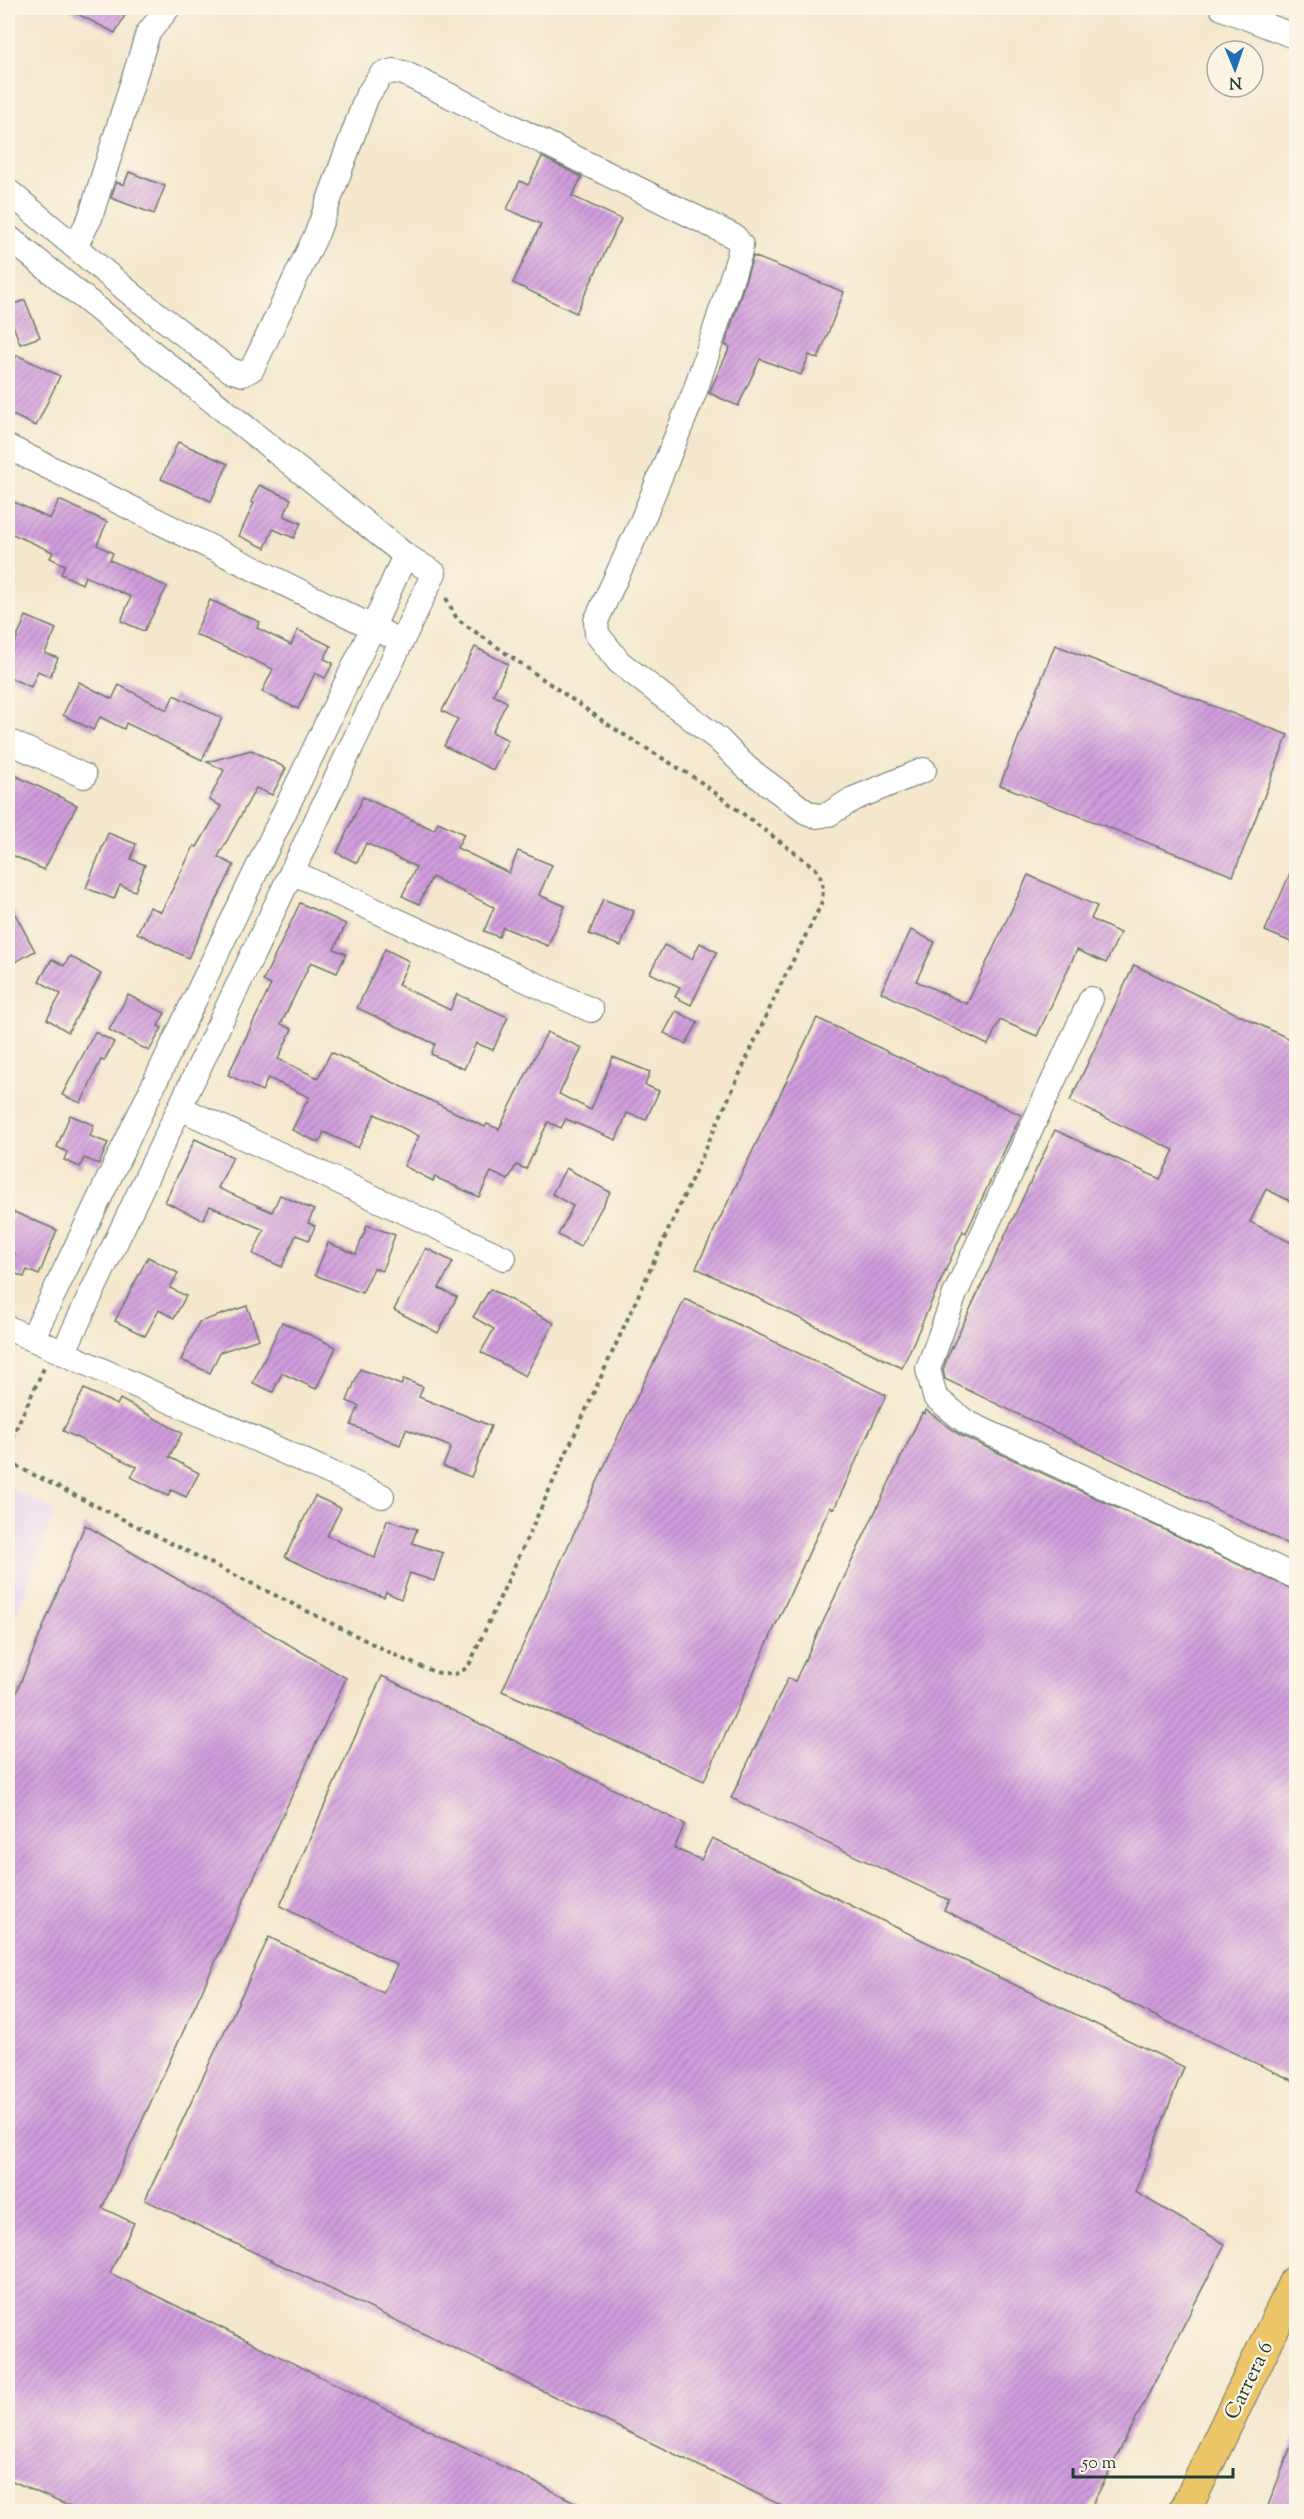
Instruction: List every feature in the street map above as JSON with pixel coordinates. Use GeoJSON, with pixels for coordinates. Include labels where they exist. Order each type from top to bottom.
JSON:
{"type":"FeatureCollection","features":[{"type":"Feature","properties":{"kind":"main road","name":"Carrera 6"},"geometry":{"type":"LineString","coordinates":[[1184,2511],[1296,2281]]}},
{"type":"Feature","properties":{"kind":"street"},"geometry":{"type":"LineString","coordinates":[[70,242],[80,237],[90,218],[148,33],[168,8]]}},
{"type":"Feature","properties":{"kind":"street"},"geometry":{"type":"LineString","coordinates":[[1222,8],[1296,37]]}},
{"type":"Feature","properties":{"kind":"street"},"geometry":{"type":"LineString","coordinates":[[8,190],[135,297],[230,370],[243,374],[252,369],[317,233],[367,96],[381,75],[393,71],[404,73],[735,237],[741,245],[739,256],[695,391],[642,521],[596,621],[597,634],[619,662],[717,739],[747,768],[806,812],[817,816],[829,814],[853,799],[924,770]]}},
{"type":"Feature","properties":{"kind":"street"},"geometry":{"type":"LineString","coordinates":[[8,237],[405,555],[434,573],[180,1108],[50,1347]]}},
{"type":"Feature","properties":{"kind":"street"},"geometry":{"type":"LineString","coordinates":[[8,447],[401,642]]}},
{"type":"Feature","properties":{"kind":"street"},"geometry":{"type":"LineString","coordinates":[[50,1347],[203,984],[405,555]]}},
{"type":"Feature","properties":{"kind":"street"},"geometry":{"type":"LineString","coordinates":[[8,741],[84,776]]}},
{"type":"Feature","properties":{"kind":"street"},"geometry":{"type":"LineString","coordinates":[[292,872],[591,1010]]}},
{"type":"Feature","properties":{"kind":"street"},"geometry":{"type":"LineString","coordinates":[[203,984],[232,998]]}},
{"type":"Feature","properties":{"kind":"street"},"geometry":{"type":"LineString","coordinates":[[1091,999],[955,1294],[928,1370],[935,1397],[966,1422],[1296,1577]]}},
{"type":"Feature","properties":{"kind":"street"},"geometry":{"type":"LineString","coordinates":[[180,1108],[504,1258]]}},
{"type":"Feature","properties":{"kind":"street"},"geometry":{"type":"LineString","coordinates":[[8,1328],[382,1496]]}},
{"type":"Feature","properties":{"kind":"path"},"geometry":{"type":"LineString","coordinates":[[8,1462],[407,1661],[454,1675],[464,1671],[470,1663],[780,986],[821,905],[824,893],[820,875],[815,868],[698,780],[613,729],[457,620],[434,573]]}},
{"type":"Feature","properties":{"kind":"path"},"geometry":{"type":"LineString","coordinates":[[8,1446],[50,1347]]}},
{"type":"Feature","properties":{"kind":"shaded area"},"geometry":{"type":"Polygon","coordinates":[[[8,1487],[55,1510],[8,1636],[8,1487]]]}},
{"type":"Feature","properties":{"kind":"building"},"geometry":{"type":"Polygon","coordinates":[[[66,8],[129,8],[115,33],[66,8]]]}},
{"type":"Feature","properties":{"kind":"building"},"geometry":{"type":"Polygon","coordinates":[[[542,157],[582,177],[572,196],[621,219],[576,313],[513,283],[541,224],[507,209],[520,181],[528,185],[542,157]]]}},
{"type":"Feature","properties":{"kind":"building"},"geometry":{"type":"Polygon","coordinates":[[[129,172],[165,186],[154,214],[111,198],[116,182],[124,185],[129,172]]]}},
{"type":"Feature","properties":{"kind":"building"},"geometry":{"type":"Polygon","coordinates":[[[753,256],[844,292],[818,359],[809,355],[801,375],[760,359],[738,406],[709,393],[730,347],[725,345],[753,256]]]}},
{"type":"Feature","properties":{"kind":"building"},"geometry":{"type":"Polygon","coordinates":[[[25,300],[40,337],[20,344],[13,325],[8,327],[8,306],[25,300]]]}},
{"type":"Feature","properties":{"kind":"building"},"geometry":{"type":"Polygon","coordinates":[[[17,355],[60,376],[36,426],[8,413],[8,375],[17,355]]]}},
{"type":"Feature","properties":{"kind":"building"},"geometry":{"type":"Polygon","coordinates":[[[178,442],[228,464],[211,501],[161,479],[178,442]]]}},
{"type":"Feature","properties":{"kind":"building"},"geometry":{"type":"Polygon","coordinates":[[[259,485],[291,499],[284,516],[301,523],[294,538],[273,529],[265,548],[239,536],[254,503],[251,502],[259,485]]]}},
{"type":"Feature","properties":{"kind":"building"},"geometry":{"type":"Polygon","coordinates":[[[8,499],[50,519],[59,500],[107,522],[97,545],[113,553],[110,560],[167,587],[144,631],[121,621],[131,597],[85,576],[82,584],[61,574],[65,565],[50,558],[53,552],[8,532],[8,499]]]}},
{"type":"Feature","properties":{"kind":"building"},"geometry":{"type":"Polygon","coordinates":[[[210,600],[260,622],[257,628],[291,645],[298,630],[331,646],[324,659],[333,663],[325,678],[315,673],[298,709],[262,692],[273,669],[195,634],[210,600]]]}},
{"type":"Feature","properties":{"kind":"building"},"geometry":{"type":"Polygon","coordinates":[[[26,616],[56,629],[45,653],[58,658],[50,677],[38,671],[31,687],[8,677],[8,659],[26,616]]]}},
{"type":"Feature","properties":{"kind":"building"},"geometry":{"type":"Polygon","coordinates":[[[1055,645],[1288,735],[1233,876],[1000,785],[1055,645]]]}},
{"type":"Feature","properties":{"kind":"building"},"geometry":{"type":"Polygon","coordinates":[[[475,647],[508,664],[493,695],[507,702],[492,732],[508,740],[493,770],[444,746],[458,719],[442,711],[475,647]]]}},
{"type":"Feature","properties":{"kind":"building"},"geometry":{"type":"Polygon","coordinates":[[[79,682],[112,699],[119,685],[167,710],[174,695],[222,718],[202,760],[126,723],[124,729],[100,717],[93,730],[63,715],[79,682]]]}},
{"type":"Feature","properties":{"kind":"building"},"geometry":{"type":"Polygon","coordinates":[[[251,750],[286,768],[272,795],[256,788],[218,857],[234,865],[188,958],[137,933],[150,907],[161,912],[194,846],[197,847],[221,806],[209,800],[224,770],[207,762],[251,750]]]}},
{"type":"Feature","properties":{"kind":"building"},"geometry":{"type":"Polygon","coordinates":[[[8,772],[77,805],[44,870],[8,853],[8,772]]]}},
{"type":"Feature","properties":{"kind":"building"},"geometry":{"type":"Polygon","coordinates":[[[363,797],[434,830],[438,822],[464,834],[457,848],[509,873],[518,851],[552,865],[539,895],[565,906],[548,946],[503,927],[499,937],[484,931],[494,907],[432,877],[419,904],[402,896],[416,867],[366,843],[357,863],[337,853],[363,797]]]}},
{"type":"Feature","properties":{"kind":"building"},"geometry":{"type":"Polygon","coordinates":[[[108,833],[136,844],[131,859],[145,865],[135,891],[120,885],[114,899],[86,888],[108,833]]]}},
{"type":"Feature","properties":{"kind":"building"},"geometry":{"type":"Polygon","coordinates":[[[1296,860],[1296,944],[1265,931],[1296,860]]]}},
{"type":"Feature","properties":{"kind":"building"},"geometry":{"type":"Polygon","coordinates":[[[1028,875],[1097,906],[1091,919],[1120,933],[1106,963],[1077,950],[1037,1036],[1000,1020],[988,1045],[881,992],[911,930],[935,942],[916,981],[967,1004],[1028,875]]]}},
{"type":"Feature","properties":{"kind":"building"},"geometry":{"type":"Polygon","coordinates":[[[603,899],[634,911],[621,946],[589,934],[603,899]]]}},
{"type":"Feature","properties":{"kind":"building"},"geometry":{"type":"Polygon","coordinates":[[[8,901],[35,951],[8,966],[8,901]]]}},
{"type":"Feature","properties":{"kind":"building"},"geometry":{"type":"Polygon","coordinates":[[[300,903],[346,924],[334,949],[346,954],[337,973],[311,962],[281,1024],[292,1029],[278,1059],[318,1078],[331,1052],[485,1127],[487,1124],[499,1129],[547,1032],[582,1048],[559,1094],[591,1110],[613,1057],[650,1072],[645,1085],[659,1091],[646,1120],[627,1113],[616,1140],[566,1119],[561,1128],[548,1122],[526,1169],[516,1165],[508,1180],[491,1172],[479,1197],[435,1177],[433,1181],[404,1166],[419,1136],[375,1114],[358,1148],[324,1132],[319,1143],[292,1130],[309,1097],[268,1078],[262,1091],[228,1075],[271,985],[263,981],[300,903]]]}},
{"type":"Feature","properties":{"kind":"building"},"geometry":{"type":"Polygon","coordinates":[[[700,943],[717,952],[691,1005],[675,997],[680,987],[650,973],[664,945],[692,959],[700,943]]]}},
{"type":"Feature","properties":{"kind":"building"},"geometry":{"type":"Polygon","coordinates":[[[385,949],[409,961],[398,985],[450,1010],[457,994],[508,1017],[493,1050],[476,1043],[464,1069],[431,1054],[435,1044],[357,1008],[385,949]]]}},
{"type":"Feature","properties":{"kind":"building"},"geometry":{"type":"Polygon","coordinates":[[[70,956],[101,974],[68,1032],[47,1019],[61,994],[39,981],[52,959],[64,966],[70,956]]]}},
{"type":"Feature","properties":{"kind":"building"},"geometry":{"type":"Polygon","coordinates":[[[1134,965],[1296,1042],[1296,1204],[1266,1189],[1250,1222],[1296,1245],[1296,1548],[945,1379],[943,1370],[947,1358],[1055,1130],[1160,1179],[1174,1150],[1070,1101],[1134,965]]]}},
{"type":"Feature","properties":{"kind":"building"},"geometry":{"type":"Polygon","coordinates":[[[128,995],[165,1013],[158,1026],[162,1028],[149,1051],[109,1030],[128,995]]]}},
{"type":"Feature","properties":{"kind":"building"},"geometry":{"type":"Polygon","coordinates":[[[676,1011],[698,1022],[686,1044],[664,1033],[676,1011]]]}},
{"type":"Feature","properties":{"kind":"building"},"geometry":{"type":"Polygon","coordinates":[[[817,1018],[1021,1115],[966,1233],[963,1231],[902,1368],[696,1268],[817,1018]]]}},
{"type":"Feature","properties":{"kind":"building"},"geometry":{"type":"Polygon","coordinates":[[[95,1032],[114,1042],[104,1061],[101,1060],[81,1103],[62,1095],[95,1032]]]}},
{"type":"Feature","properties":{"kind":"building"},"geometry":{"type":"Polygon","coordinates":[[[70,1115],[94,1125],[90,1136],[108,1143],[99,1164],[84,1158],[80,1167],[64,1160],[67,1152],[57,1147],[70,1115]]]}},
{"type":"Feature","properties":{"kind":"building"},"geometry":{"type":"Polygon","coordinates":[[[195,1139],[233,1157],[218,1188],[272,1212],[280,1195],[314,1210],[308,1223],[315,1226],[309,1240],[296,1235],[282,1267],[253,1254],[264,1230],[210,1206],[203,1220],[165,1202],[195,1139]]]}},
{"type":"Feature","properties":{"kind":"building"},"geometry":{"type":"Polygon","coordinates":[[[566,1168],[610,1192],[580,1247],[558,1235],[573,1206],[552,1194],[566,1168]]]}},
{"type":"Feature","properties":{"kind":"building"},"geometry":{"type":"Polygon","coordinates":[[[14,1212],[57,1230],[39,1275],[27,1270],[24,1277],[8,1271],[15,1253],[8,1250],[8,1228],[14,1212]]]}},
{"type":"Feature","properties":{"kind":"building"},"geometry":{"type":"Polygon","coordinates":[[[367,1225],[395,1235],[382,1271],[374,1268],[362,1293],[315,1275],[328,1243],[356,1254],[367,1225]]]}},
{"type":"Feature","properties":{"kind":"building"},"geometry":{"type":"Polygon","coordinates":[[[426,1248],[453,1262],[439,1288],[457,1297],[438,1333],[394,1310],[426,1248]]]}},
{"type":"Feature","properties":{"kind":"building"},"geometry":{"type":"Polygon","coordinates":[[[148,1257],[178,1273],[170,1288],[186,1296],[174,1318],[159,1310],[145,1336],[115,1321],[148,1257]]]}},
{"type":"Feature","properties":{"kind":"building"},"geometry":{"type":"Polygon","coordinates":[[[490,1289],[554,1323],[525,1376],[481,1352],[494,1329],[473,1317],[490,1289]]]}},
{"type":"Feature","properties":{"kind":"building"},"geometry":{"type":"Polygon","coordinates":[[[685,1299],[886,1395],[834,1509],[830,1507],[704,1781],[502,1691],[624,1423],[685,1299]]]}},
{"type":"Feature","properties":{"kind":"building"},"geometry":{"type":"Polygon","coordinates":[[[247,1306],[259,1339],[220,1352],[210,1373],[181,1360],[199,1322],[247,1306]]]}},
{"type":"Feature","properties":{"kind":"building"},"geometry":{"type":"Polygon","coordinates":[[[282,1322],[336,1347],[316,1389],[282,1373],[273,1392],[253,1383],[282,1322]]]}},
{"type":"Feature","properties":{"kind":"building"},"geometry":{"type":"Polygon","coordinates":[[[360,1369],[401,1385],[404,1379],[423,1387],[419,1397],[491,1426],[471,1477],[443,1466],[451,1447],[406,1429],[400,1445],[351,1425],[359,1406],[347,1401],[360,1369]]]}},
{"type":"Feature","properties":{"kind":"building"},"geometry":{"type":"Polygon","coordinates":[[[84,1389],[117,1405],[120,1399],[182,1433],[169,1457],[199,1473],[186,1497],[171,1490],[168,1496],[131,1477],[137,1467],[63,1431],[84,1389]]]}},
{"type":"Feature","properties":{"kind":"building"},"geometry":{"type":"Polygon","coordinates":[[[926,1410],[960,1435],[1296,1591],[1296,2082],[1151,2014],[944,1910],[949,1900],[731,1798],[788,1678],[795,1681],[922,1413],[925,1414],[926,1410]]]}},
{"type":"Feature","properties":{"kind":"building"},"geometry":{"type":"Polygon","coordinates":[[[315,1496],[341,1508],[327,1536],[375,1558],[387,1520],[417,1529],[412,1543],[443,1553],[434,1581],[410,1573],[401,1599],[386,1592],[384,1597],[338,1582],[285,1557],[315,1496]]]}},
{"type":"Feature","properties":{"kind":"building"},"geometry":{"type":"Polygon","coordinates":[[[85,1525],[346,1678],[102,2208],[134,2223],[110,2273],[593,2511],[79,2511],[8,2479],[8,1713],[85,1525]]]}},
{"type":"Feature","properties":{"kind":"building"},"geometry":{"type":"Polygon","coordinates":[[[382,1676],[685,1824],[674,1848],[701,1860],[712,1838],[1184,2067],[1135,2192],[1225,2244],[1089,2511],[793,2511],[145,2200],[269,1937],[383,1993],[397,1965],[280,1906],[382,1676]]]}},
{"type":"Feature","properties":{"kind":"building"},"geometry":{"type":"Polygon","coordinates":[[[1295,2436],[1296,2511],[1266,2511],[1295,2436]]]}}]}
